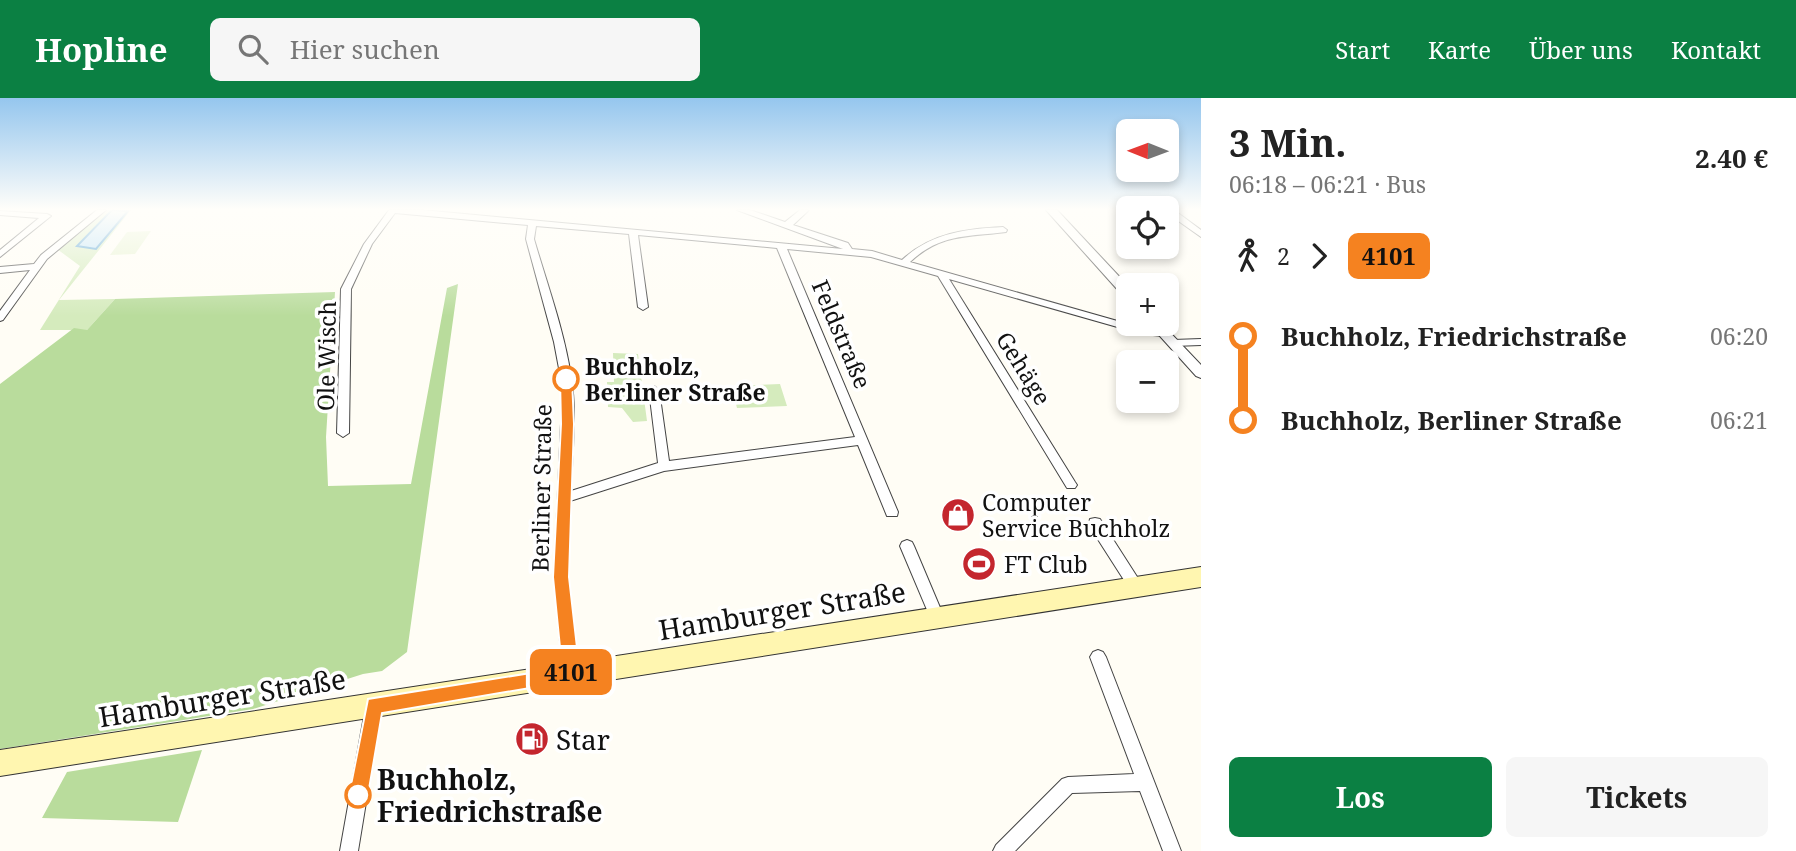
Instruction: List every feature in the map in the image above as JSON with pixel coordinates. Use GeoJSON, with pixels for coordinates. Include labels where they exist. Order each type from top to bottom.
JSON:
{"type":"FeatureCollection","features":[{"type":"Feature","properties":{"kind":"main road","name":"Hamburger Straße"},"geometry":{"type":"LineString","coordinates":[[0,763],[1201,576]]}},
{"type":"Feature","properties":{"kind":"street"},"geometry":{"type":"LineString","coordinates":[[0,318],[36,267],[61,245]]}},
{"type":"Feature","properties":{"kind":"street","name":"Ole Wisch"},"geometry":{"type":"LineString","coordinates":[[343,433],[346,289],[367,245]]}},
{"type":"Feature","properties":{"kind":"street","name":"Berliner Straße"},"geometry":{"type":"LineString","coordinates":[[532,245],[559,342],[566,379],[561,577],[571,674]]}},
{"type":"Feature","properties":{"kind":"street"},"geometry":{"type":"LineString","coordinates":[[635,245],[643,307]]}},
{"type":"Feature","properties":{"kind":"street"},"geometry":{"type":"LineString","coordinates":[[772,245],[872,254],[1116,323]]}},
{"type":"Feature","properties":{"kind":"street"},"geometry":{"type":"LineString","coordinates":[[845,245],[849,252]]}},
{"type":"Feature","properties":{"kind":"street"},"geometry":{"type":"LineString","coordinates":[[905,262],[925,245]]}},
{"type":"Feature","properties":{"kind":"street"},"geometry":{"type":"LineString","coordinates":[[1083,245],[1116,281]]}},
{"type":"Feature","properties":{"kind":"street","name":"Feldstraße"},"geometry":{"type":"LineString","coordinates":[[781,246],[892,512]]}},
{"type":"Feature","properties":{"kind":"street"},"geometry":{"type":"LineString","coordinates":[[0,270],[36,267]]}},
{"type":"Feature","properties":{"kind":"street","name":"Gehäge"},"geometry":{"type":"LineString","coordinates":[[941,273],[1071,485]]}},
{"type":"Feature","properties":{"kind":"street"},"geometry":{"type":"LineString","coordinates":[[1167,336],[1201,373]]}},
{"type":"Feature","properties":{"kind":"street"},"geometry":{"type":"LineString","coordinates":[[1176,336],[1201,342]]}},
{"type":"Feature","properties":{"kind":"street"},"geometry":{"type":"LineString","coordinates":[[654,390],[664,466]]}},
{"type":"Feature","properties":{"kind":"street"},"geometry":{"type":"LineString","coordinates":[[564,498],[664,466],[862,440]]}},
{"type":"Feature","properties":{"kind":"street"},"geometry":{"type":"LineString","coordinates":[[1096,523],[1136,587]]}},
{"type":"Feature","properties":{"kind":"street"},"geometry":{"type":"LineString","coordinates":[[907,546],[937,617]]}},
{"type":"Feature","properties":{"kind":"street"},"geometry":{"type":"LineString","coordinates":[[1098,657],[1172,851]]}},
{"type":"Feature","properties":{"kind":"street"},"geometry":{"type":"LineString","coordinates":[[349,851],[374,705]]}},
{"type":"Feature","properties":{"kind":"street"},"geometry":{"type":"LineString","coordinates":[[1002,851],[1068,785],[1144,782]]}},
{"type":"Feature","properties":{"kind":"green space"},"geometry":{"type":"Polygon","coordinates":[[[62,245],[103,245],[59,300],[115,299],[87,330],[40,330],[80,266],[57,249],[62,245]]]}},
{"type":"Feature","properties":{"kind":"green space"},"geometry":{"type":"Polygon","coordinates":[[[117,245],[141,245],[135,254],[110,255],[117,245]]]}},
{"type":"Feature","properties":{"kind":"green space"},"geometry":{"type":"Polygon","coordinates":[[[458,284],[407,652],[382,671],[363,674],[253,709],[0,749],[0,384],[74,328],[87,330],[115,299],[335,292],[326,437],[328,486],[411,484],[447,288],[458,284]]]}},
{"type":"Feature","properties":{"kind":"green space"},"geometry":{"type":"Polygon","coordinates":[[[613,353],[638,354],[647,421],[633,422],[622,408],[608,407],[607,382],[614,382],[613,353]]]}},
{"type":"Feature","properties":{"kind":"green space"},"geometry":{"type":"Polygon","coordinates":[[[780,384],[787,406],[737,408],[731,386],[780,384]]]}},
{"type":"Feature","properties":{"kind":"green space"},"geometry":{"type":"Polygon","coordinates":[[[202,750],[178,822],[42,818],[67,772],[202,750]]]}},
{"type":"Feature","properties":{"kind":"water"},"geometry":{"type":"Polygon","coordinates":[[[78,245],[99,245],[96,249],[78,245]]]}},
{"type":"Feature","properties":{"kind":"bus line","name":"4101"},"geometry":{"type":"LineString","coordinates":[[358,795],[374,705],[571,674],[561,577],[567,424],[566,379]]}},
{"type":"Feature","properties":{"kind":"place","name":"Buchholz, Berliner Straße"},"geometry":{"type":"Point","coordinates":[566,379]}},
{"type":"Feature","properties":{"kind":"place","name":"Computer Service Buchholz"},"geometry":{"type":"Point","coordinates":[958,515]}},
{"type":"Feature","properties":{"kind":"place","name":"FT Club"},"geometry":{"type":"Point","coordinates":[979,564]}},
{"type":"Feature","properties":{"kind":"place","name":"Star"},"geometry":{"type":"Point","coordinates":[532,739]}},
{"type":"Feature","properties":{"kind":"place","name":"Buchholz, Friedrichstraße"},"geometry":{"type":"Point","coordinates":[358,795]}}]}
